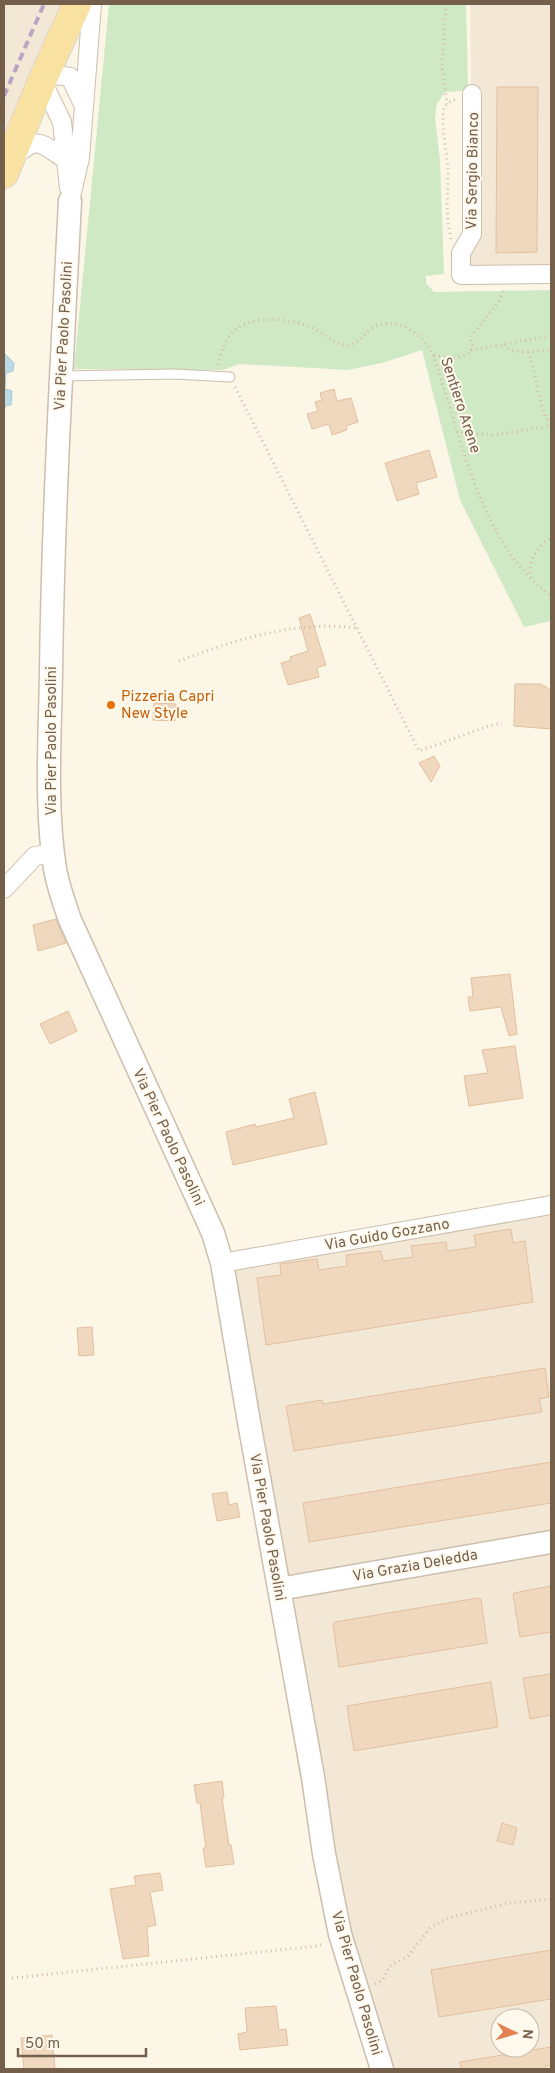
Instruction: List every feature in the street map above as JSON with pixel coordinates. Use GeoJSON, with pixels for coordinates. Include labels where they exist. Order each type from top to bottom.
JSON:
{"type":"FeatureCollection","features":[{"type":"Feature","properties":{"kind":"main road"},"geometry":{"type":"LineString","coordinates":[[7,167],[42,80],[77,4]]}},
{"type":"Feature","properties":{"kind":"street","name":"Via Pier Paolo Pasolini"},"geometry":{"type":"LineString","coordinates":[[70,201],[80,158],[92,4]]}},
{"type":"Feature","properties":{"kind":"street"},"geometry":{"type":"LineString","coordinates":[[42,80],[57,75],[70,78],[84,105]]}},
{"type":"Feature","properties":{"kind":"street","name":"Via Pier Paolo Pasolini"},"geometry":{"type":"LineString","coordinates":[[42,80],[62,122],[70,201],[61,376],[52,631],[50,792],[53,853],[61,893],[70,920],[213,1233],[222,1263],[311,1767],[324,1854],[340,1934],[382,2069]]}},
{"type":"Feature","properties":{"kind":"street","name":"Via Sergio Bianco"},"geometry":{"type":"LineString","coordinates":[[460,253],[472,234],[473,97]]}},
{"type":"Feature","properties":{"kind":"street"},"geometry":{"type":"LineString","coordinates":[[7,167],[29,144],[41,144],[66,160]]}},
{"type":"Feature","properties":{"kind":"street"},"geometry":{"type":"LineString","coordinates":[[460,253],[461,275],[551,274]]}},
{"type":"Feature","properties":{"kind":"street"},"geometry":{"type":"LineString","coordinates":[[4,889],[35,856],[53,853]]}},
{"type":"Feature","properties":{"kind":"street","name":"Via Guido Gozzano"},"geometry":{"type":"LineString","coordinates":[[222,1263],[551,1205]]}},
{"type":"Feature","properties":{"kind":"street","name":"Via Grazia Deledda"},"geometry":{"type":"LineString","coordinates":[[279,1589],[551,1542]]}},
{"type":"Feature","properties":{"kind":"lane"},"geometry":{"type":"LineString","coordinates":[[61,376],[99,374],[230,377]]}},
{"type":"Feature","properties":{"kind":"path"},"geometry":{"type":"LineString","coordinates":[[446,4],[442,64],[447,104]]}},
{"type":"Feature","properties":{"kind":"path"},"geometry":{"type":"LineString","coordinates":[[460,253],[451,241],[446,223],[448,172],[442,117],[444,107],[452,100],[473,97]]}},
{"type":"Feature","properties":{"kind":"path"},"geometry":{"type":"LineString","coordinates":[[433,355],[461,358],[470,353],[473,346],[470,338],[499,301],[504,291],[504,274]]}},
{"type":"Feature","properties":{"kind":"path","name":"Sentiero Arene"},"geometry":{"type":"LineString","coordinates":[[209,376],[219,364],[225,342],[234,331],[251,321],[277,320],[307,326],[335,342],[346,345],[363,340],[370,330],[382,324],[395,324],[410,329],[424,340],[433,355],[472,477],[494,526],[517,562],[532,579],[551,594]]}},
{"type":"Feature","properties":{"kind":"path"},"geometry":{"type":"LineString","coordinates":[[471,350],[551,336]]}},
{"type":"Feature","properties":{"kind":"path"},"geometry":{"type":"LineString","coordinates":[[504,345],[508,349],[528,352],[551,350]]}},
{"type":"Feature","properties":{"kind":"path"},"geometry":{"type":"LineString","coordinates":[[457,432],[494,435],[551,425],[544,412],[535,369],[528,352]]}},
{"type":"Feature","properties":{"kind":"path"},"geometry":{"type":"LineString","coordinates":[[230,377],[419,751],[502,723]]}},
{"type":"Feature","properties":{"kind":"path"},"geometry":{"type":"LineString","coordinates":[[532,579],[530,564],[543,542],[551,538]]}},
{"type":"Feature","properties":{"kind":"path"},"geometry":{"type":"LineString","coordinates":[[179,661],[206,651],[297,628],[317,625],[356,628]]}},
{"type":"Feature","properties":{"kind":"path"},"geometry":{"type":"LineString","coordinates":[[357,1989],[383,1980],[390,1966],[408,1956],[430,1928],[448,1918],[509,1903],[551,1899]]}},
{"type":"Feature","properties":{"kind":"path"},"geometry":{"type":"LineString","coordinates":[[12,1978],[317,1946],[330,1942],[340,1934]]}},
{"type":"Feature","properties":{"kind":"shaded area"},"geometry":{"type":"Polygon","coordinates":[[[4,4],[86,4],[4,195],[4,4]]]}},
{"type":"Feature","properties":{"kind":"shaded area"},"geometry":{"type":"Polygon","coordinates":[[[470,4],[551,4],[551,280],[459,281],[466,232],[466,94],[471,84],[470,4]]]}},
{"type":"Feature","properties":{"kind":"shaded area"},"geometry":{"type":"Polygon","coordinates":[[[551,1199],[551,2069],[371,2069],[332,1951],[324,1920],[213,1268],[551,1199]]]}},
{"type":"Feature","properties":{"kind":"green space"},"geometry":{"type":"Polygon","coordinates":[[[109,4],[466,4],[468,87],[462,91],[445,92],[437,104],[435,118],[440,160],[444,274],[426,276],[426,283],[434,292],[551,290],[551,621],[524,627],[460,500],[422,350],[382,363],[348,370],[239,364],[223,370],[74,369],[109,4]]]}},
{"type":"Feature","properties":{"kind":"water"},"geometry":{"type":"Polygon","coordinates":[[[4,353],[14,363],[13,371],[6,373],[5,389],[12,391],[11,405],[7,405],[4,409],[4,353]]]}},
{"type":"Feature","properties":{"kind":"building"},"geometry":{"type":"Polygon","coordinates":[[[497,87],[538,87],[537,252],[496,253],[497,87]]]}},
{"type":"Feature","properties":{"kind":"building"},"geometry":{"type":"Polygon","coordinates":[[[334,389],[337,401],[351,398],[358,422],[346,426],[347,430],[332,435],[329,424],[312,429],[307,414],[318,411],[315,402],[322,400],[320,393],[334,389]]]}},
{"type":"Feature","properties":{"kind":"building"},"geometry":{"type":"Polygon","coordinates":[[[429,450],[437,477],[416,483],[419,494],[397,501],[385,463],[429,450]]]}},
{"type":"Feature","properties":{"kind":"building"},"geometry":{"type":"Polygon","coordinates":[[[310,614],[326,665],[317,668],[319,677],[288,685],[281,663],[291,660],[290,657],[308,651],[299,618],[310,614]]]}},
{"type":"Feature","properties":{"kind":"building"},"geometry":{"type":"Polygon","coordinates":[[[515,684],[541,684],[551,690],[551,729],[514,726],[515,684]]]}},
{"type":"Feature","properties":{"kind":"building"},"geometry":{"type":"Polygon","coordinates":[[[154,703],[176,704],[175,721],[153,720],[154,703]]]}},
{"type":"Feature","properties":{"kind":"building"},"geometry":{"type":"Polygon","coordinates":[[[434,756],[440,766],[431,782],[419,763],[434,756]]]}},
{"type":"Feature","properties":{"kind":"building"},"geometry":{"type":"Polygon","coordinates":[[[56,919],[66,943],[38,951],[33,925],[56,919]]]}},
{"type":"Feature","properties":{"kind":"building"},"geometry":{"type":"Polygon","coordinates":[[[510,974],[517,1034],[509,1036],[501,1007],[470,1011],[468,997],[473,997],[471,978],[510,974]]]}},
{"type":"Feature","properties":{"kind":"building"},"geometry":{"type":"Polygon","coordinates":[[[68,1011],[77,1031],[50,1044],[40,1024],[68,1011]]]}},
{"type":"Feature","properties":{"kind":"building"},"geometry":{"type":"Polygon","coordinates":[[[515,1046],[523,1098],[469,1106],[464,1076],[488,1073],[482,1050],[515,1046]]]}},
{"type":"Feature","properties":{"kind":"building"},"geometry":{"type":"Polygon","coordinates":[[[315,1092],[327,1144],[233,1165],[226,1132],[255,1124],[256,1127],[294,1118],[289,1099],[315,1092]]]}},
{"type":"Feature","properties":{"kind":"building"},"geometry":{"type":"Polygon","coordinates":[[[511,1229],[513,1243],[525,1241],[533,1302],[266,1345],[257,1278],[281,1275],[280,1264],[317,1259],[319,1270],[347,1266],[346,1255],[381,1251],[383,1261],[413,1257],[411,1246],[446,1242],[447,1251],[476,1247],[474,1235],[511,1229]]]}},
{"type":"Feature","properties":{"kind":"building"},"geometry":{"type":"Polygon","coordinates":[[[92,1327],[94,1355],[79,1356],[77,1328],[92,1327]]]}},
{"type":"Feature","properties":{"kind":"building"},"geometry":{"type":"Polygon","coordinates":[[[545,1368],[549,1397],[539,1399],[542,1412],[294,1451],[286,1406],[322,1400],[323,1404],[545,1368]]]}},
{"type":"Feature","properties":{"kind":"building"},"geometry":{"type":"Polygon","coordinates":[[[551,1462],[551,1503],[309,1542],[303,1503],[551,1462]]]}},
{"type":"Feature","properties":{"kind":"building"},"geometry":{"type":"Polygon","coordinates":[[[227,1492],[229,1505],[237,1503],[240,1517],[217,1521],[212,1494],[227,1492]]]}},
{"type":"Feature","properties":{"kind":"building"},"geometry":{"type":"Polygon","coordinates":[[[551,1586],[551,1632],[520,1637],[513,1594],[551,1586]]]}},
{"type":"Feature","properties":{"kind":"building"},"geometry":{"type":"Polygon","coordinates":[[[481,1599],[487,1643],[339,1667],[333,1624],[335,1622],[481,1599]]]}},
{"type":"Feature","properties":{"kind":"building"},"geometry":{"type":"Polygon","coordinates":[[[551,1674],[551,1715],[530,1719],[523,1678],[551,1674]]]}},
{"type":"Feature","properties":{"kind":"building"},"geometry":{"type":"Polygon","coordinates":[[[491,1682],[498,1727],[354,1751],[347,1706],[491,1682]]]}},
{"type":"Feature","properties":{"kind":"building"},"geometry":{"type":"Polygon","coordinates":[[[222,1781],[224,1798],[222,1798],[229,1845],[231,1845],[234,1864],[206,1867],[203,1848],[206,1848],[200,1803],[197,1803],[194,1785],[222,1781]]]}},
{"type":"Feature","properties":{"kind":"building"},"geometry":{"type":"Polygon","coordinates":[[[502,1823],[517,1828],[513,1845],[497,1841],[502,1823]]]}},
{"type":"Feature","properties":{"kind":"building"},"geometry":{"type":"Polygon","coordinates":[[[160,1873],[163,1890],[150,1892],[156,1925],[147,1927],[149,1956],[123,1959],[110,1889],[136,1885],[134,1876],[160,1873]]]}},
{"type":"Feature","properties":{"kind":"building"},"geometry":{"type":"Polygon","coordinates":[[[551,1950],[551,1999],[439,2017],[431,1970],[551,1950]]]}},
{"type":"Feature","properties":{"kind":"building"},"geometry":{"type":"Polygon","coordinates":[[[276,2006],[279,2030],[286,2029],[288,2045],[240,2050],[238,2034],[247,2032],[245,2008],[276,2006]]]}},
{"type":"Feature","properties":{"kind":"building"},"geometry":{"type":"Polygon","coordinates":[[[52,2035],[55,2069],[24,2069],[21,2038],[52,2035]]]}},
{"type":"Feature","properties":{"kind":"building"},"geometry":{"type":"Polygon","coordinates":[[[551,2047],[551,2065],[545,2066],[545,2069],[461,2069],[460,2062],[490,2057],[540,2058],[540,2049],[551,2047]]]}},
{"type":"Feature","properties":{"kind":"railway"},"geometry":{"type":"LineString","coordinates":[[4,96],[44,4]]}},
{"type":"Feature","properties":{"kind":"place","name":"Pizzeria Capri New Style"},"geometry":{"type":"Point","coordinates":[111,705]}}]}
